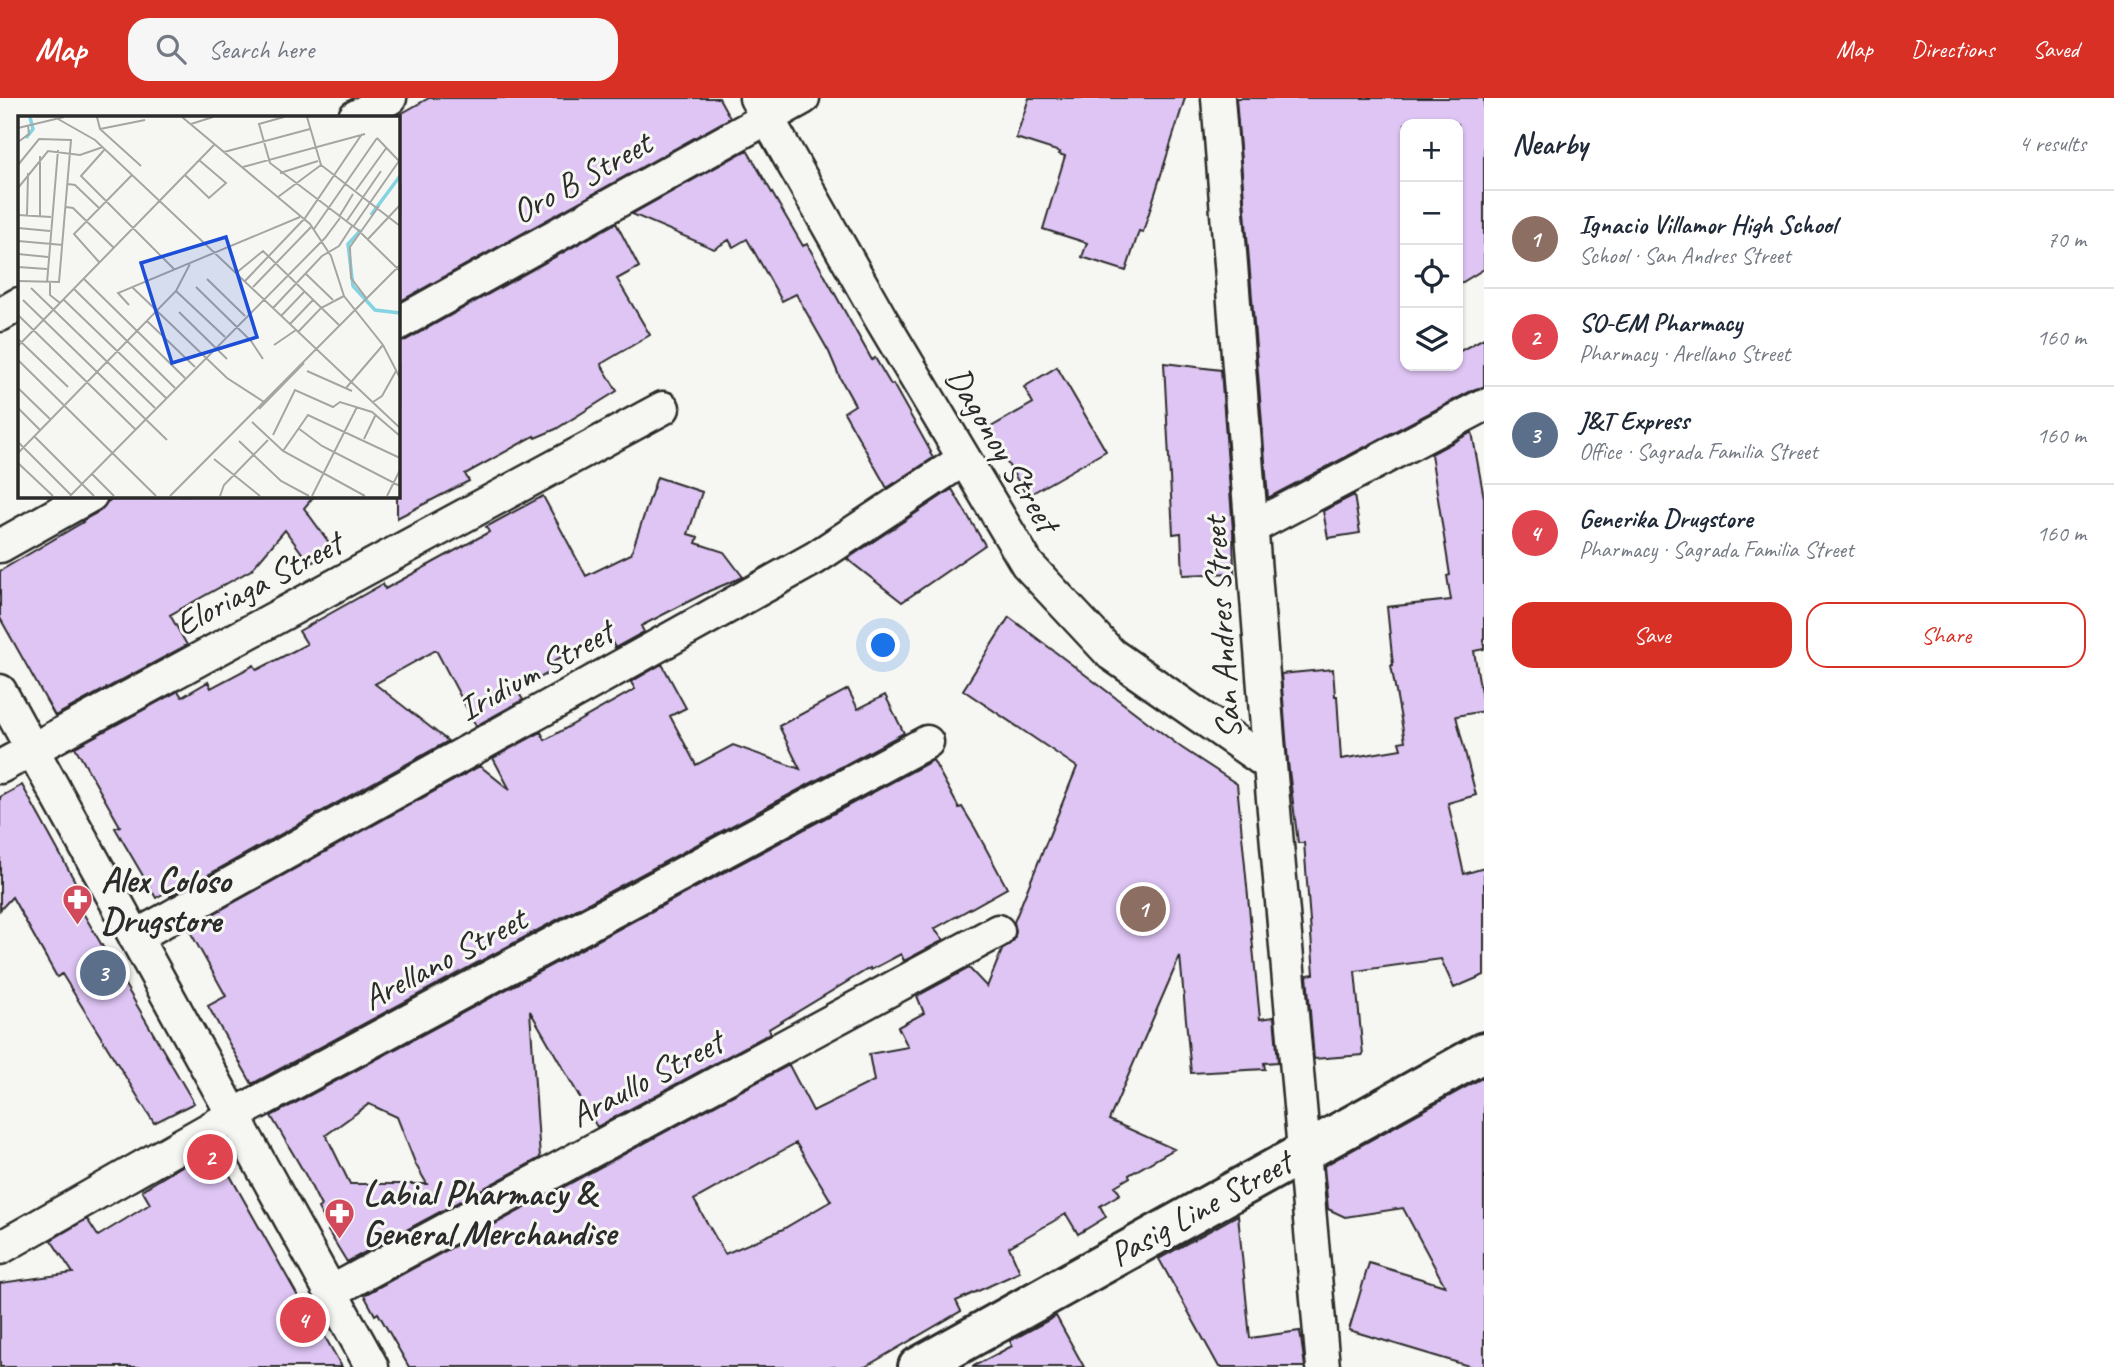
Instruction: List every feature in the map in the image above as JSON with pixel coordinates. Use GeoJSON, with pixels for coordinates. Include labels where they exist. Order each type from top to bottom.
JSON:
{"type":"FeatureCollection","features":[{"type":"Feature","properties":{"kind":"main road","name":"Pasig Line Street"},"geometry":{"type":"LineString","coordinates":[[941,1361],[1303,1151],[1484,1052]]}},
{"type":"Feature","properties":{"kind":"street"},"geometry":{"type":"LineString","coordinates":[[357,116],[390,98]]}},
{"type":"Feature","properties":{"kind":"street","name":"Oro B Street"},"geometry":{"type":"LineString","coordinates":[[399,323],[761,108],[803,98]]}},
{"type":"Feature","properties":{"kind":"street","name":"San Andres Street"},"geometry":{"type":"LineString","coordinates":[[1219,98],[1270,765],[1323,1367]]}},
{"type":"Feature","properties":{"kind":"street","name":"Dagonoy Street"},"geometry":{"type":"LineString","coordinates":[[761,108],[881,318],[1027,564],[1111,654],[1270,765]]}},
{"type":"Feature","properties":{"kind":"street"},"geometry":{"type":"LineString","coordinates":[[0,315],[18,305]]}},
{"type":"Feature","properties":{"kind":"street"},"geometry":{"type":"LineString","coordinates":[[1251,528],[1484,405]]}},
{"type":"Feature","properties":{"kind":"street","name":"Eloriaga Street"},"geometry":{"type":"LineString","coordinates":[[0,767],[663,408]]}},
{"type":"Feature","properties":{"kind":"street","name":"Iridium Street"},"geometry":{"type":"LineString","coordinates":[[135,937],[815,558],[964,459]]}},
{"type":"Feature","properties":{"kind":"street"},"geometry":{"type":"LineString","coordinates":[[0,546],[87,497]]}},
{"type":"Feature","properties":{"kind":"street"},"geometry":{"type":"LineString","coordinates":[[0,691],[372,1367]]}},
{"type":"Feature","properties":{"kind":"street","name":"Arellano Street"},"geometry":{"type":"LineString","coordinates":[[0,1248],[233,1115],[927,742]]}},
{"type":"Feature","properties":{"kind":"street","name":"Araullo Street"},"geometry":{"type":"LineString","coordinates":[[331,1292],[998,931]]}},
{"type":"Feature","properties":{"kind":"building"},"geometry":{"type":"Polygon","coordinates":[[[429,98],[719,98],[730,118],[399,302],[397,116],[429,98]]]}},
{"type":"Feature","properties":{"kind":"building"},"geometry":{"type":"Polygon","coordinates":[[[1029,98],[1185,98],[1143,232],[1139,231],[1126,271],[1082,257],[1087,243],[1043,229],[1065,156],[1016,138],[1029,98]]]}},
{"type":"Feature","properties":{"kind":"building"},"geometry":{"type":"Polygon","coordinates":[[[1236,98],[1484,98],[1484,269],[1463,282],[1463,119],[1400,119],[1400,371],[1463,371],[1463,349],[1484,338],[1484,387],[1475,389],[1268,498],[1236,98]]]}},
{"type":"Feature","properties":{"kind":"building"},"geometry":{"type":"Polygon","coordinates":[[[747,150],[803,246],[807,244],[872,360],[875,358],[891,385],[893,384],[931,452],[933,458],[887,488],[844,412],[855,405],[829,352],[796,294],[782,301],[747,239],[733,247],[729,240],[714,249],[632,214],[747,150]]]}},
{"type":"Feature","properties":{"kind":"building"},"geometry":{"type":"Polygon","coordinates":[[[616,223],[639,267],[617,279],[650,335],[601,364],[617,391],[556,429],[535,438],[534,436],[465,474],[469,481],[397,518],[399,342],[616,223]]]}},
{"type":"Feature","properties":{"kind":"building"},"geometry":{"type":"Polygon","coordinates":[[[1164,363],[1221,370],[1234,573],[1183,575],[1181,533],[1173,534],[1164,363]]]}},
{"type":"Feature","properties":{"kind":"building"},"geometry":{"type":"Polygon","coordinates":[[[1057,367],[1106,451],[1027,496],[984,431],[1033,403],[1024,387],[1057,367]]]}},
{"type":"Feature","properties":{"kind":"building"},"geometry":{"type":"Polygon","coordinates":[[[1472,432],[1484,498],[1484,649],[1474,651],[1484,711],[1456,716],[1476,795],[1448,803],[1464,874],[1484,868],[1484,975],[1454,988],[1441,959],[1355,971],[1363,1055],[1314,1059],[1307,975],[1314,974],[1304,843],[1298,843],[1281,674],[1333,669],[1341,759],[1401,749],[1399,742],[1405,741],[1391,665],[1387,607],[1451,600],[1447,576],[1450,575],[1431,454],[1472,432]]]}},
{"type":"Feature","properties":{"kind":"building"},"geometry":{"type":"Polygon","coordinates":[[[657,477],[702,492],[688,534],[698,537],[696,543],[724,552],[743,577],[709,591],[641,626],[644,632],[615,648],[607,632],[554,661],[558,668],[517,690],[523,700],[476,726],[436,650],[375,684],[448,741],[170,896],[168,891],[156,898],[115,828],[120,826],[75,747],[178,691],[182,697],[208,682],[211,688],[254,665],[257,670],[307,644],[299,631],[383,584],[385,589],[489,532],[486,527],[543,496],[586,576],[631,554],[657,477]]]}},
{"type":"Feature","properties":{"kind":"building"},"geometry":{"type":"Polygon","coordinates":[[[952,489],[985,545],[902,602],[847,559],[952,489]]]}},
{"type":"Feature","properties":{"kind":"building"},"geometry":{"type":"Polygon","coordinates":[[[1354,495],[1360,533],[1328,538],[1323,511],[1354,495]]]}},
{"type":"Feature","properties":{"kind":"building"},"geometry":{"type":"Polygon","coordinates":[[[116,497],[313,497],[304,508],[333,548],[310,564],[285,530],[251,570],[170,615],[187,645],[55,716],[0,618],[0,571],[83,522],[100,511],[107,502],[116,497]]]}},
{"type":"Feature","properties":{"kind":"building"},"geometry":{"type":"Polygon","coordinates":[[[1009,617],[1182,748],[1237,784],[1260,1019],[1274,1017],[1278,1062],[1264,1063],[1265,1069],[1191,1073],[1180,956],[1109,1120],[1174,1149],[1115,1186],[1120,1194],[1100,1206],[1106,1217],[1078,1234],[1066,1214],[1009,1247],[1020,1272],[956,1301],[961,1311],[865,1367],[409,1367],[378,1313],[375,1315],[364,1295],[789,1065],[813,1111],[874,1081],[869,1054],[908,1047],[898,1027],[924,1013],[917,996],[969,968],[987,987],[1002,950],[1014,940],[1014,922],[1077,767],[963,690],[1009,617]],[[796,1143],[694,1200],[725,1254],[783,1229],[831,1201],[796,1143]]]}},
{"type":"Feature","properties":{"kind":"building"},"geometry":{"type":"Polygon","coordinates":[[[662,664],[686,708],[670,716],[696,765],[733,745],[800,769],[779,726],[848,689],[858,709],[885,695],[904,733],[252,1084],[208,1006],[226,996],[188,928],[480,766],[510,790],[493,758],[541,732],[545,740],[635,689],[631,682],[662,664]]]}},
{"type":"Feature","properties":{"kind":"building"},"geometry":{"type":"Polygon","coordinates":[[[933,760],[959,808],[962,807],[975,828],[1007,888],[934,929],[944,940],[904,961],[901,954],[871,970],[870,968],[769,1029],[771,1033],[597,1127],[530,1011],[540,1158],[347,1262],[328,1231],[330,1230],[318,1208],[321,1206],[305,1174],[271,1116],[933,760]],[[369,1104],[326,1135],[350,1184],[427,1184],[416,1165],[397,1117],[369,1104]]]}},
{"type":"Feature","properties":{"kind":"building"},"geometry":{"type":"Polygon","coordinates":[[[22,785],[77,885],[69,889],[194,1103],[154,1123],[62,974],[57,977],[12,897],[0,910],[0,797],[22,785]]]}},
{"type":"Feature","properties":{"kind":"building"},"geometry":{"type":"Polygon","coordinates":[[[1484,1077],[1484,1367],[1472,1367],[1349,1330],[1369,1263],[1445,1286],[1403,1208],[1345,1217],[1328,1209],[1324,1166],[1484,1077]]]}},
{"type":"Feature","properties":{"kind":"building"},"geometry":{"type":"Polygon","coordinates":[[[214,1147],[313,1323],[316,1321],[342,1367],[0,1367],[0,1283],[73,1273],[51,1240],[87,1219],[98,1236],[150,1204],[142,1190],[214,1147]]]}},
{"type":"Feature","properties":{"kind":"building"},"geometry":{"type":"Polygon","coordinates":[[[1238,1215],[1250,1338],[1300,1331],[1305,1367],[1219,1367],[1159,1259],[1238,1215]]]}},
{"type":"Feature","properties":{"kind":"building"},"geometry":{"type":"Polygon","coordinates":[[[1056,1316],[1084,1367],[972,1367],[1012,1346],[1010,1341],[1056,1316]]]}},
{"type":"Feature","properties":{"kind":"place","name":"Ignacio Villamor High School"},"geometry":{"type":"Point","coordinates":[1143,909]}},
{"type":"Feature","properties":{"kind":"place","name":"Alex Coloso Drugstore"},"geometry":{"type":"Point","coordinates":[78,927]}},
{"type":"Feature","properties":{"kind":"place","name":"J&T Express"},"geometry":{"type":"Point","coordinates":[103,973]}},
{"type":"Feature","properties":{"kind":"place","name":"SO-EM Pharmacy"},"geometry":{"type":"Point","coordinates":[210,1157]}},
{"type":"Feature","properties":{"kind":"place","name":"Labial Pharmacy & General Merchandise"},"geometry":{"type":"Point","coordinates":[340,1240]}},
{"type":"Feature","properties":{"kind":"place","name":"Generika Drugstore"},"geometry":{"type":"Point","coordinates":[303,1320]}}]}
